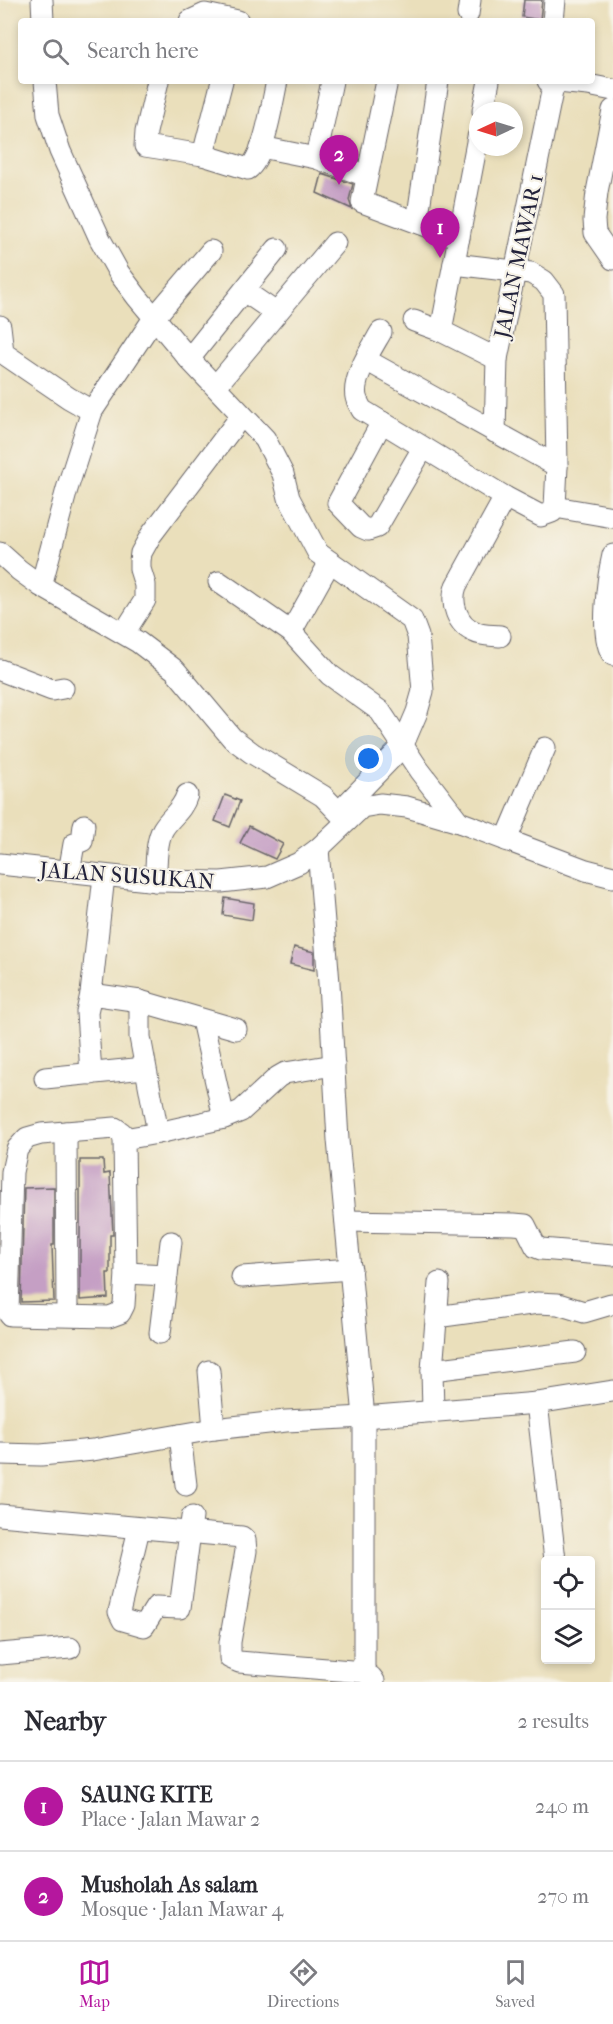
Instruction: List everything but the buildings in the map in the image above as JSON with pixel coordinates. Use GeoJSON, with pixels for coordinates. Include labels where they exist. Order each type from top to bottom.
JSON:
{"type":"FeatureCollection","features":[{"type":"Feature","properties":{"kind":"street"},"geometry":{"type":"LineString","coordinates":[[42,0],[43,18]]}},
{"type":"Feature","properties":{"kind":"street"},"geometry":{"type":"LineString","coordinates":[[553,18],[555,0]]}},
{"type":"Feature","properties":{"kind":"street"},"geometry":{"type":"LineString","coordinates":[[0,553],[41,586],[124,633],[175,670],[232,738],[252,753],[323,796],[344,816],[402,747],[423,691],[418,636],[412,620],[318,554],[289,498],[283,474],[265,439],[189,359],[119,273],[100,239],[60,151],[48,114],[45,84]]}},
{"type":"Feature","properties":{"kind":"street"},"geometry":{"type":"LineString","coordinates":[[157,84],[144,144],[150,148],[202,155],[248,169],[254,164],[261,147],[276,84]]}},
{"type":"Feature","properties":{"kind":"street"},"geometry":{"type":"LineString","coordinates":[[202,155],[221,84]]}},
{"type":"Feature","properties":{"kind":"street"},"geometry":{"type":"LineString","coordinates":[[316,158],[331,84]]}},
{"type":"Feature","properties":{"kind":"street"},"geometry":{"type":"LineString","coordinates":[[386,84],[362,202],[459,238]]}},
{"type":"Feature","properties":{"kind":"street"},"geometry":{"type":"LineString","coordinates":[[417,222],[438,84]]}},
{"type":"Feature","properties":{"kind":"street"},"geometry":{"type":"LineString","coordinates":[[485,102],[488,84]]}},
{"type":"Feature","properties":{"kind":"street","name":"JALAN MAWAR 1"},"geometry":{"type":"LineString","coordinates":[[495,432],[497,359],[516,273],[551,84]]}},
{"type":"Feature","properties":{"kind":"street"},"geometry":{"type":"LineString","coordinates":[[576,84],[613,90]]}},
{"type":"Feature","properties":{"kind":"street"},"geometry":{"type":"LineString","coordinates":[[613,110],[597,192],[594,220],[595,233],[613,259]]}},
{"type":"Feature","properties":{"kind":"street"},"geometry":{"type":"LineString","coordinates":[[261,147],[316,158],[368,176]]}},
{"type":"Feature","properties":{"kind":"street"},"geometry":{"type":"LineString","coordinates":[[441,331],[474,156]]}},
{"type":"Feature","properties":{"kind":"street"},"geometry":{"type":"LineString","coordinates":[[216,386],[335,243]]}},
{"type":"Feature","properties":{"kind":"street"},"geometry":{"type":"LineString","coordinates":[[189,359],[277,249]]}},
{"type":"Feature","properties":{"kind":"street"},"geometry":{"type":"LineString","coordinates":[[41,586],[67,489],[92,411],[154,318],[211,251]]}},
{"type":"Feature","properties":{"kind":"street"},"geometry":{"type":"LineString","coordinates":[[381,332],[366,360],[356,386],[356,398],[362,410],[505,497],[541,516],[552,512],[555,507],[557,466],[554,294],[544,281],[531,273],[454,264]]}},
{"type":"Feature","properties":{"kind":"street"},"geometry":{"type":"LineString","coordinates":[[244,291],[276,313]]}},
{"type":"Feature","properties":{"kind":"street"},"geometry":{"type":"LineString","coordinates":[[414,321],[441,331],[497,359]]}},
{"type":"Feature","properties":{"kind":"street"},"geometry":{"type":"LineString","coordinates":[[0,326],[1,351],[69,398],[92,411]]}},
{"type":"Feature","properties":{"kind":"street"},"geometry":{"type":"LineString","coordinates":[[366,360],[557,466]]}},
{"type":"Feature","properties":{"kind":"street"},"geometry":{"type":"LineString","coordinates":[[124,633],[145,600],[145,585],[140,569],[141,553],[152,535],[243,415]]}},
{"type":"Feature","properties":{"kind":"street"},"geometry":{"type":"LineString","coordinates":[[382,422],[338,504],[360,526],[368,530],[377,527],[423,448]]}},
{"type":"Feature","properties":{"kind":"street"},"geometry":{"type":"LineString","coordinates":[[500,636],[471,631],[458,615],[453,601],[456,586],[505,497]]}},
{"type":"Feature","properties":{"kind":"street"},"geometry":{"type":"LineString","coordinates":[[555,507],[613,517]]}},
{"type":"Feature","properties":{"kind":"street"},"geometry":{"type":"LineString","coordinates":[[613,555],[605,637],[613,655]]}},
{"type":"Feature","properties":{"kind":"street"},"geometry":{"type":"LineString","coordinates":[[291,632],[330,562]]}},
{"type":"Feature","properties":{"kind":"street"},"geometry":{"type":"LineString","coordinates":[[219,582],[291,632],[330,675],[380,711],[402,747],[459,822]]}},
{"type":"Feature","properties":{"kind":"street"},"geometry":{"type":"LineString","coordinates":[[0,670],[52,690],[63,688]]}},
{"type":"Feature","properties":{"kind":"street"},"geometry":{"type":"LineString","coordinates":[[506,840],[545,748]]}},
{"type":"Feature","properties":{"kind":"street"},"geometry":{"type":"LineString","coordinates":[[156,881],[159,840],[162,830],[184,805],[187,795]]}},
{"type":"Feature","properties":{"kind":"street","name":"JALAN SUSUKAN"},"geometry":{"type":"LineString","coordinates":[[0,864],[156,881],[220,882],[267,877],[299,863],[318,849],[344,816],[362,807],[380,804],[407,807],[459,822],[586,870],[613,877]]}},
{"type":"Feature","properties":{"kind":"street"},"geometry":{"type":"LineString","coordinates":[[69,872],[74,844],[82,841],[84,825]]}},
{"type":"Feature","properties":{"kind":"street"},"geometry":{"type":"LineString","coordinates":[[0,1515],[139,1528],[191,1525],[242,1538],[245,1540],[246,1551],[229,1650],[232,1660],[369,1677],[364,1417],[338,1140],[318,849]]}},
{"type":"Feature","properties":{"kind":"street"},"geometry":{"type":"LineString","coordinates":[[91,1074],[87,1012],[92,994],[105,876]]}},
{"type":"Feature","properties":{"kind":"street"},"geometry":{"type":"LineString","coordinates":[[92,994],[140,1001],[236,1029]]}},
{"type":"Feature","properties":{"kind":"street"},"geometry":{"type":"LineString","coordinates":[[140,1001],[140,1037],[158,1133]]}},
{"type":"Feature","properties":{"kind":"street"},"geometry":{"type":"LineString","coordinates":[[202,1020],[224,1118]]}},
{"type":"Feature","properties":{"kind":"street"},"geometry":{"type":"LineString","coordinates":[[124,1139],[224,1118],[241,1111],[285,1073],[334,1065]]}},
{"type":"Feature","properties":{"kind":"street"},"geometry":{"type":"LineString","coordinates":[[45,1078],[145,1068]]}},
{"type":"Feature","properties":{"kind":"street"},"geometry":{"type":"LineString","coordinates":[[115,1128],[122,1133],[124,1139],[126,1273],[120,1313],[109,1317],[10,1315],[4,1273],[4,1242],[17,1149],[27,1138],[41,1134],[115,1128]]}},
{"type":"Feature","properties":{"kind":"street"},"geometry":{"type":"LineString","coordinates":[[66,1132],[68,1315]]}},
{"type":"Feature","properties":{"kind":"street"},"geometry":{"type":"LineString","coordinates":[[346,1221],[514,1224],[525,1226],[536,1247],[541,1249],[613,1255]]}},
{"type":"Feature","properties":{"kind":"street"},"geometry":{"type":"LineString","coordinates":[[160,1333],[171,1242]]}},
{"type":"Feature","properties":{"kind":"street"},"geometry":{"type":"LineString","coordinates":[[242,1277],[351,1269]]}},
{"type":"Feature","properties":{"kind":"street"},"geometry":{"type":"LineString","coordinates":[[126,1273],[167,1275]]}},
{"type":"Feature","properties":{"kind":"street"},"geometry":{"type":"LineString","coordinates":[[433,1412],[432,1370],[438,1283]]}},
{"type":"Feature","properties":{"kind":"street"},"geometry":{"type":"LineString","coordinates":[[436,1317],[538,1303],[558,1304],[584,1312],[611,1304]]}},
{"type":"Feature","properties":{"kind":"street"},"geometry":{"type":"LineString","coordinates":[[432,1370],[575,1352]]}},
{"type":"Feature","properties":{"kind":"street"},"geometry":{"type":"LineString","coordinates":[[208,1371],[214,1429]]}},
{"type":"Feature","properties":{"kind":"street"},"geometry":{"type":"LineString","coordinates":[[0,1454],[41,1455],[93,1450],[214,1429],[286,1421],[537,1403],[613,1391]]}},
{"type":"Feature","properties":{"kind":"street"},"geometry":{"type":"LineString","coordinates":[[537,1403],[555,1556]]}},
{"type":"Feature","properties":{"kind":"street"},"geometry":{"type":"LineString","coordinates":[[180,1435],[186,1485]]}},
{"type":"Feature","properties":{"kind":"street"},"geometry":{"type":"LineString","coordinates":[[139,1528],[119,1612],[123,1620],[144,1626],[156,1607],[180,1608],[191,1525]]}},
{"type":"Feature","properties":{"kind":"street"},"geometry":{"type":"LineString","coordinates":[[0,1654],[70,1648]]}},
{"type":"Feature","properties":{"kind":"place","name":"Musholah As salam"},"geometry":{"type":"Point","coordinates":[339,185]}},
{"type":"Feature","properties":{"kind":"place","name":"SAUNG KITE"},"geometry":{"type":"Point","coordinates":[440,258]}}]}
